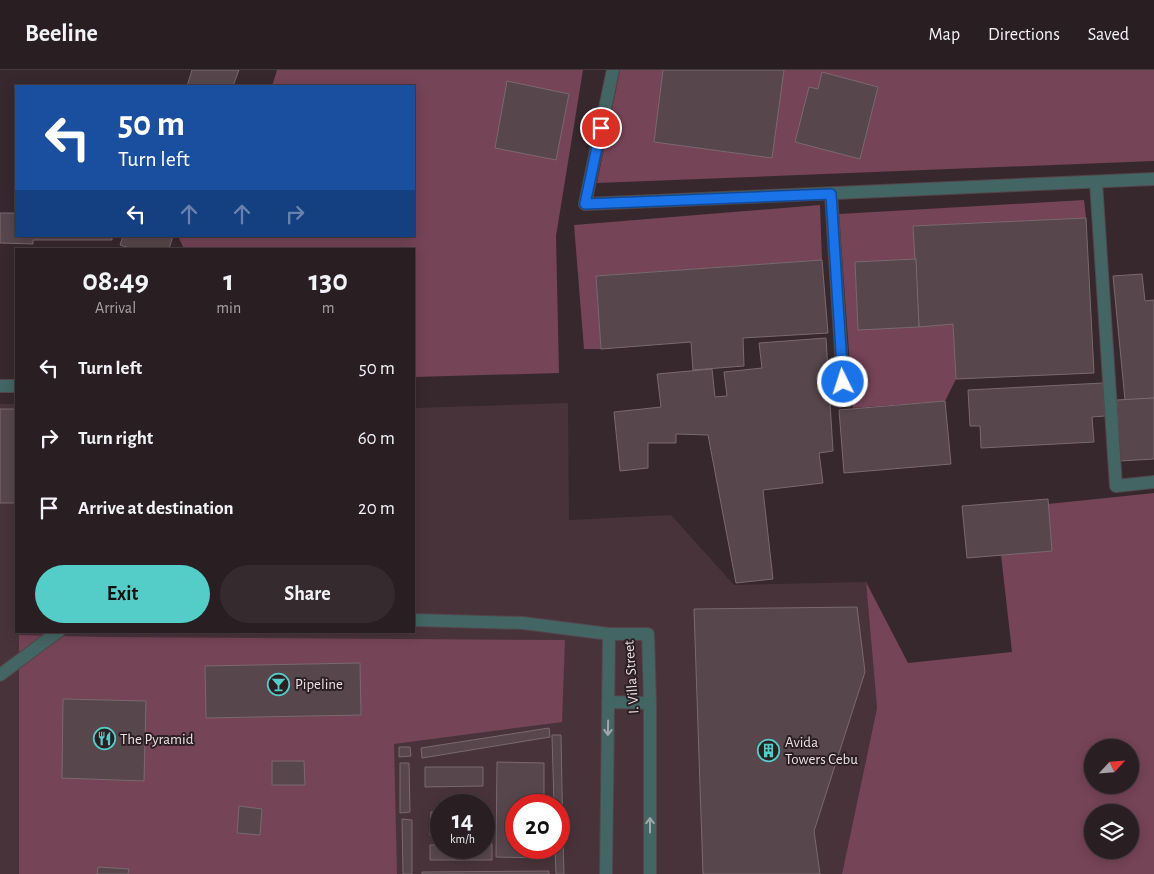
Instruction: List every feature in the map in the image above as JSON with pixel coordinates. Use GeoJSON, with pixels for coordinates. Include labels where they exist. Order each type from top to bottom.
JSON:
{"type":"FeatureCollection","features":[{"type":"Feature","properties":{"kind":"street"},"geometry":{"type":"LineString","coordinates":[[612,70],[585,204],[1154,179]]}},
{"type":"Feature","properties":{"kind":"street"},"geometry":{"type":"LineString","coordinates":[[1096,182],[1116,486],[1154,482]]}},
{"type":"Feature","properties":{"kind":"street"},"geometry":{"type":"LineString","coordinates":[[831,194],[843,382]]}},
{"type":"Feature","properties":{"kind":"street"},"geometry":{"type":"LineString","coordinates":[[0,386],[15,386]]}},
{"type":"Feature","properties":{"kind":"street"},"geometry":{"type":"LineString","coordinates":[[415,620],[523,623],[610,634]]}},
{"type":"Feature","properties":{"kind":"street"},"geometry":{"type":"LineString","coordinates":[[0,675],[56,633]]}},
{"type":"Feature","properties":{"kind":"street","name":"I. Villa Street"},"geometry":{"type":"LineString","coordinates":[[606,874],[610,634],[648,634],[650,874]]}},
{"type":"Feature","properties":{"kind":"street"},"geometry":{"type":"LineString","coordinates":[[608,702],[650,703]]}},
{"type":"Feature","properties":{"kind":"shaded area"},"geometry":{"type":"Polygon","coordinates":[[[277,70],[583,70],[556,236],[559,373],[415,377],[415,248],[184,248],[178,237],[415,237],[415,85],[272,85],[277,70]]]}},
{"type":"Feature","properties":{"kind":"shaded area"},"geometry":{"type":"Polygon","coordinates":[[[620,70],[1154,70],[1154,161],[597,183],[620,70]]]}},
{"type":"Feature","properties":{"kind":"shaded area"},"geometry":{"type":"Polygon","coordinates":[[[1084,200],[1086,218],[913,226],[916,259],[855,262],[858,329],[953,324],[956,379],[945,401],[853,408],[839,214],[1084,200]]]}},
{"type":"Feature","properties":{"kind":"shaded area"},"geometry":{"type":"Polygon","coordinates":[[[820,205],[822,260],[596,276],[601,349],[584,349],[574,225],[820,205]]]}},
{"type":"Feature","properties":{"kind":"shaded area"},"geometry":{"type":"Polygon","coordinates":[[[568,403],[569,520],[671,515],[734,585],[866,582],[877,708],[842,874],[0,874],[0,404],[15,404],[15,633],[415,633],[415,408],[568,403]]]}},
{"type":"Feature","properties":{"kind":"shaded area"},"geometry":{"type":"Polygon","coordinates":[[[1154,493],[1154,874],[842,874],[877,708],[866,582],[908,663],[1012,652],[1001,555],[1052,551],[1048,504],[1154,493]]]}},
{"type":"Feature","properties":{"kind":"shaded area"},"geometry":{"type":"Polygon","coordinates":[[[19,635],[565,640],[562,722],[394,744],[397,874],[19,874],[19,635]]]}},
{"type":"Feature","properties":{"kind":"building"},"geometry":{"type":"Polygon","coordinates":[[[192,70],[239,70],[233,85],[187,85],[192,70]]]}},
{"type":"Feature","properties":{"kind":"building"},"geometry":{"type":"Polygon","coordinates":[[[663,70],[784,70],[772,158],[654,142],[663,70]]]}},
{"type":"Feature","properties":{"kind":"building"},"geometry":{"type":"Polygon","coordinates":[[[822,72],[878,87],[860,159],[795,142],[809,87],[818,89],[822,72]]]}},
{"type":"Feature","properties":{"kind":"building"},"geometry":{"type":"Polygon","coordinates":[[[507,81],[569,94],[556,160],[495,148],[507,81]]]}},
{"type":"Feature","properties":{"kind":"building"},"geometry":{"type":"Polygon","coordinates":[[[0,213],[15,213],[15,237],[112,237],[112,240],[33,240],[33,244],[0,243],[0,213]]]}},
{"type":"Feature","properties":{"kind":"building"},"geometry":{"type":"Polygon","coordinates":[[[1086,218],[1094,373],[956,379],[953,324],[919,327],[913,226],[1086,218]]]}},
{"type":"Feature","properties":{"kind":"building"},"geometry":{"type":"Polygon","coordinates":[[[123,237],[173,237],[169,248],[130,248],[120,245],[123,237]]]}},
{"type":"Feature","properties":{"kind":"building"},"geometry":{"type":"Polygon","coordinates":[[[916,259],[919,327],[858,330],[855,262],[916,259]]]}},
{"type":"Feature","properties":{"kind":"building"},"geometry":{"type":"Polygon","coordinates":[[[822,260],[828,333],[743,338],[744,366],[693,370],[691,342],[601,349],[596,276],[822,260]]]}},
{"type":"Feature","properties":{"kind":"building"},"geometry":{"type":"Polygon","coordinates":[[[1142,274],[1145,301],[1154,300],[1154,398],[1125,400],[1113,276],[1142,274]]]}},
{"type":"Feature","properties":{"kind":"building"},"geometry":{"type":"Polygon","coordinates":[[[826,338],[833,451],[819,453],[823,483],[763,490],[773,579],[736,583],[708,435],[676,434],[676,443],[648,443],[648,468],[620,471],[614,412],[661,407],[657,374],[712,369],[715,397],[727,396],[724,372],[762,368],[759,343],[826,338]]]}},
{"type":"Feature","properties":{"kind":"building"},"geometry":{"type":"Polygon","coordinates":[[[1103,383],[1105,416],[1092,417],[1094,442],[981,448],[980,426],[970,426],[968,390],[1103,383]]]}},
{"type":"Feature","properties":{"kind":"building"},"geometry":{"type":"Polygon","coordinates":[[[1154,398],[1154,459],[1120,461],[1117,400],[1154,398]]]}},
{"type":"Feature","properties":{"kind":"building"},"geometry":{"type":"Polygon","coordinates":[[[945,401],[951,464],[844,473],[839,410],[945,401]]]}},
{"type":"Feature","properties":{"kind":"building"},"geometry":{"type":"Polygon","coordinates":[[[0,409],[15,409],[15,503],[0,503],[0,409]]]}},
{"type":"Feature","properties":{"kind":"building"},"geometry":{"type":"Polygon","coordinates":[[[1048,499],[1052,551],[967,558],[962,506],[1048,499]]]}},
{"type":"Feature","properties":{"kind":"building","name":"Avida Towers Cebu"},"geometry":{"type":"Polygon","coordinates":[[[857,607],[865,672],[814,831],[820,874],[703,874],[694,609],[857,607]]]}},
{"type":"Feature","properties":{"kind":"building"},"geometry":{"type":"Polygon","coordinates":[[[360,663],[361,715],[206,718],[205,666],[360,663]]]}},
{"type":"Feature","properties":{"kind":"building","name":"The Pyramid"},"geometry":{"type":"Polygon","coordinates":[[[63,699],[146,701],[144,781],[62,778],[63,699]]]}},
{"type":"Feature","properties":{"kind":"building"},"geometry":{"type":"Polygon","coordinates":[[[549,728],[550,737],[422,758],[421,748],[549,728]]]}},
{"type":"Feature","properties":{"kind":"building"},"geometry":{"type":"Polygon","coordinates":[[[552,735],[561,735],[562,794],[554,794],[552,735]]]}},
{"type":"Feature","properties":{"kind":"building"},"geometry":{"type":"Polygon","coordinates":[[[399,747],[410,747],[411,756],[399,757],[399,747]]]}},
{"type":"Feature","properties":{"kind":"building"},"geometry":{"type":"Polygon","coordinates":[[[272,761],[304,761],[305,785],[272,785],[272,761]]]}},
{"type":"Feature","properties":{"kind":"building"},"geometry":{"type":"Polygon","coordinates":[[[497,762],[544,763],[544,794],[505,794],[505,857],[496,857],[497,762]]]}},
{"type":"Feature","properties":{"kind":"building"},"geometry":{"type":"Polygon","coordinates":[[[400,763],[409,763],[410,812],[400,813],[400,763]]]}},
{"type":"Feature","properties":{"kind":"building"},"geometry":{"type":"Polygon","coordinates":[[[425,767],[483,767],[483,786],[425,787],[425,767]]]}},
{"type":"Feature","properties":{"kind":"building"},"geometry":{"type":"Polygon","coordinates":[[[239,806],[262,809],[260,835],[237,833],[239,806]]]}},
{"type":"Feature","properties":{"kind":"building"},"geometry":{"type":"Polygon","coordinates":[[[402,819],[412,820],[412,874],[403,874],[402,819]]]}},
{"type":"Feature","properties":{"kind":"building"},"geometry":{"type":"Polygon","coordinates":[[[430,859],[492,859],[492,860],[430,859]]]}},
{"type":"Feature","properties":{"kind":"building"},"geometry":{"type":"Polygon","coordinates":[[[555,859],[564,859],[564,874],[556,874],[555,859]]]}},
{"type":"Feature","properties":{"kind":"building"},"geometry":{"type":"Polygon","coordinates":[[[98,867],[129,869],[128,874],[97,874],[98,867]]]}},
{"type":"Feature","properties":{"kind":"building"},"geometry":{"type":"Polygon","coordinates":[[[549,871],[549,874],[422,874],[422,872],[549,871]]]}},
{"type":"Feature","properties":{"kind":"place","name":"Pipeline"},"geometry":{"type":"Point","coordinates":[279,684]}},
{"type":"Feature","properties":{"kind":"place","name":"The Pyramid"},"geometry":{"type":"Point","coordinates":[104,739]}},
{"type":"Feature","properties":{"kind":"place","name":"Avida Towers Cebu"},"geometry":{"type":"Point","coordinates":[769,751]}},
{"type":"Feature","properties":{"kind":"route"},"geometry":{"type":"LineString","coordinates":[[601,128],[585,204],[831,194],[843,382]]}}]}
